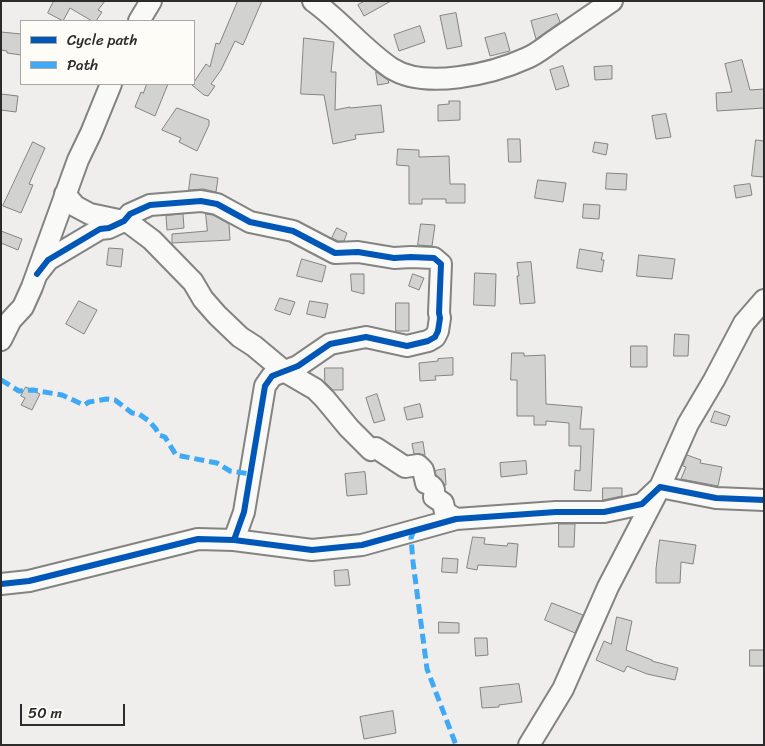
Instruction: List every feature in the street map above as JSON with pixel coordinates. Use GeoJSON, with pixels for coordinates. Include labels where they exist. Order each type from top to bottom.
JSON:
{"type":"FeatureCollection","features":[{"type":"Feature","properties":{"kind":"street"},"geometry":{"type":"LineString","coordinates":[[140,20],[151,1]]}},
{"type":"Feature","properties":{"kind":"street"},"geometry":{"type":"LineString","coordinates":[[313,1],[327,11],[392,69],[412,76],[442,80],[480,74],[528,58],[612,1]]}},
{"type":"Feature","properties":{"kind":"street"},"geometry":{"type":"LineString","coordinates":[[1,340],[11,320],[23,307],[37,274],[78,160],[111,85]]}},
{"type":"Feature","properties":{"kind":"street"},"geometry":{"type":"LineString","coordinates":[[65,194],[75,206],[90,214],[128,222],[152,240],[193,282],[217,315],[240,338],[254,346],[284,371],[315,389],[371,450],[376,448],[405,467],[418,465],[423,470],[426,483],[435,490],[434,497],[443,503],[445,512],[456,519]]}},
{"type":"Feature","properties":{"kind":"street"},"geometry":{"type":"LineString","coordinates":[[37,274],[48,260],[100,230],[124,221],[130,214],[150,205],[201,201],[217,204],[250,222],[293,231],[335,253],[358,252],[380,255],[385,258],[434,258],[439,261],[441,264],[440,318],[438,332],[435,337],[428,341],[407,346],[366,338],[330,344],[298,366],[272,376],[265,386],[244,512],[234,540]]}},
{"type":"Feature","properties":{"kind":"street"},"geometry":{"type":"LineString","coordinates":[[529,745],[562,689],[608,587],[660,486],[688,424],[744,323],[764,300]]}},
{"type":"Feature","properties":{"kind":"street"},"geometry":{"type":"LineString","coordinates":[[660,486],[716,498],[764,500]]}},
{"type":"Feature","properties":{"kind":"street"},"geometry":{"type":"LineString","coordinates":[[1,584],[29,581],[198,539],[234,540],[312,550],[362,545],[456,519],[556,512],[604,512],[642,504],[660,486]]}},
{"type":"Feature","properties":{"kind":"building"},"geometry":{"type":"Polygon","coordinates":[[[54,1],[105,1],[98,10],[102,12],[97,20],[90,20],[70,8],[64,20],[48,13],[54,1]]]}},
{"type":"Feature","properties":{"kind":"building"},"geometry":{"type":"Polygon","coordinates":[[[238,1],[262,1],[243,45],[235,41],[221,70],[211,84],[215,86],[208,96],[204,95],[192,85],[195,85],[195,80],[206,64],[210,67],[216,43],[219,44],[238,1]]]}},
{"type":"Feature","properties":{"kind":"building"},"geometry":{"type":"Polygon","coordinates":[[[365,1],[391,1],[364,16],[358,5],[365,1]]]}},
{"type":"Feature","properties":{"kind":"building"},"geometry":{"type":"Polygon","coordinates":[[[456,13],[462,46],[447,49],[440,16],[456,13]]]}},
{"type":"Feature","properties":{"kind":"building"},"geometry":{"type":"Polygon","coordinates":[[[557,14],[560,22],[536,39],[531,21],[557,14]]]}},
{"type":"Feature","properties":{"kind":"building"},"geometry":{"type":"Polygon","coordinates":[[[420,26],[425,42],[399,51],[394,35],[420,26]]]}},
{"type":"Feature","properties":{"kind":"building"},"geometry":{"type":"Polygon","coordinates":[[[1,32],[20,34],[20,55],[1,50],[1,32]]]}},
{"type":"Feature","properties":{"kind":"building"},"geometry":{"type":"Polygon","coordinates":[[[505,33],[510,51],[490,56],[485,38],[505,33]]]}},
{"type":"Feature","properties":{"kind":"building"},"geometry":{"type":"Polygon","coordinates":[[[304,38],[334,42],[331,72],[336,72],[335,110],[381,105],[384,132],[355,135],[356,139],[333,144],[324,95],[301,94],[304,38]]]}},
{"type":"Feature","properties":{"kind":"building"},"geometry":{"type":"Polygon","coordinates":[[[742,60],[750,90],[764,89],[764,108],[717,111],[716,93],[732,92],[725,64],[742,60]]]}},
{"type":"Feature","properties":{"kind":"building"},"geometry":{"type":"Polygon","coordinates":[[[563,66],[569,86],[556,90],[550,70],[563,66]]]}},
{"type":"Feature","properties":{"kind":"building"},"geometry":{"type":"Polygon","coordinates":[[[612,66],[612,79],[595,80],[594,67],[612,66]]]}},
{"type":"Feature","properties":{"kind":"building"},"geometry":{"type":"Polygon","coordinates":[[[376,72],[388,80],[389,83],[378,85],[376,72]]]}},
{"type":"Feature","properties":{"kind":"building"},"geometry":{"type":"Polygon","coordinates":[[[147,85],[168,85],[155,116],[135,107],[141,92],[143,93],[147,85]]]}},
{"type":"Feature","properties":{"kind":"building"},"geometry":{"type":"Polygon","coordinates":[[[1,94],[18,96],[16,112],[1,110],[1,94]]]}},
{"type":"Feature","properties":{"kind":"building"},"geometry":{"type":"Polygon","coordinates":[[[449,101],[460,101],[460,120],[438,121],[438,105],[449,104],[449,101]]]}},
{"type":"Feature","properties":{"kind":"building"},"geometry":{"type":"Polygon","coordinates":[[[177,108],[209,120],[209,125],[197,151],[179,142],[181,138],[162,130],[177,108]]]}},
{"type":"Feature","properties":{"kind":"building"},"geometry":{"type":"Polygon","coordinates":[[[666,114],[671,137],[656,139],[652,116],[666,114]]]}},
{"type":"Feature","properties":{"kind":"building"},"geometry":{"type":"Polygon","coordinates":[[[508,139],[520,139],[521,162],[509,162],[508,139]]]}},
{"type":"Feature","properties":{"kind":"building"},"geometry":{"type":"Polygon","coordinates":[[[756,140],[764,141],[764,177],[752,176],[756,140]]]}},
{"type":"Feature","properties":{"kind":"building"},"geometry":{"type":"Polygon","coordinates":[[[33,142],[45,148],[29,184],[33,185],[21,213],[3,206],[33,142]]]}},
{"type":"Feature","properties":{"kind":"building"},"geometry":{"type":"Polygon","coordinates":[[[595,142],[608,144],[606,155],[593,152],[595,142]]]}},
{"type":"Feature","properties":{"kind":"building"},"geometry":{"type":"Polygon","coordinates":[[[398,149],[419,150],[419,157],[449,156],[450,184],[465,184],[465,203],[446,203],[446,199],[422,199],[422,204],[409,204],[409,166],[397,165],[398,149]]]}},
{"type":"Feature","properties":{"kind":"building"},"geometry":{"type":"Polygon","coordinates":[[[607,173],[627,174],[626,190],[606,189],[607,173]]]}},
{"type":"Feature","properties":{"kind":"building"},"geometry":{"type":"Polygon","coordinates":[[[191,174],[218,178],[216,192],[203,189],[189,190],[191,174]]]}},
{"type":"Feature","properties":{"kind":"building"},"geometry":{"type":"Polygon","coordinates":[[[538,180],[566,183],[563,202],[535,198],[538,180]]]}},
{"type":"Feature","properties":{"kind":"building"},"geometry":{"type":"Polygon","coordinates":[[[750,184],[752,195],[736,198],[734,186],[750,184]]]}},
{"type":"Feature","properties":{"kind":"building"},"geometry":{"type":"Polygon","coordinates":[[[584,204],[600,205],[599,219],[583,218],[584,204]]]}},
{"type":"Feature","properties":{"kind":"building"},"geometry":{"type":"Polygon","coordinates":[[[183,214],[184,228],[167,230],[166,216],[183,214]]]}},
{"type":"Feature","properties":{"kind":"building"},"geometry":{"type":"Polygon","coordinates":[[[206,214],[213,215],[229,224],[230,240],[172,243],[172,234],[207,231],[206,214]]]}},
{"type":"Feature","properties":{"kind":"building"},"geometry":{"type":"Polygon","coordinates":[[[421,224],[435,225],[432,246],[418,245],[421,224]]]}},
{"type":"Feature","properties":{"kind":"building"},"geometry":{"type":"Polygon","coordinates":[[[337,228],[347,233],[344,241],[332,238],[337,228]]]}},
{"type":"Feature","properties":{"kind":"building"},"geometry":{"type":"Polygon","coordinates":[[[1,231],[22,239],[18,250],[1,243],[1,231]]]}},
{"type":"Feature","properties":{"kind":"building"},"geometry":{"type":"Polygon","coordinates":[[[109,248],[123,249],[121,267],[107,265],[109,248]]]}},
{"type":"Feature","properties":{"kind":"building"},"geometry":{"type":"Polygon","coordinates":[[[580,249],[603,253],[601,260],[604,260],[602,272],[577,268],[580,249]]]}},
{"type":"Feature","properties":{"kind":"building"},"geometry":{"type":"Polygon","coordinates":[[[639,255],[675,259],[672,279],[637,276],[639,255]]]}},
{"type":"Feature","properties":{"kind":"building"},"geometry":{"type":"Polygon","coordinates":[[[302,259],[326,266],[322,282],[297,276],[302,259]]]}},
{"type":"Feature","properties":{"kind":"building"},"geometry":{"type":"Polygon","coordinates":[[[531,262],[535,303],[520,304],[517,263],[531,262]]]}},
{"type":"Feature","properties":{"kind":"building"},"geometry":{"type":"Polygon","coordinates":[[[475,273],[496,274],[495,306],[474,305],[475,273]]]}},
{"type":"Feature","properties":{"kind":"building"},"geometry":{"type":"Polygon","coordinates":[[[351,274],[364,274],[364,294],[352,291],[351,274]]]}},
{"type":"Feature","properties":{"kind":"building"},"geometry":{"type":"Polygon","coordinates":[[[413,274],[424,278],[419,290],[409,286],[413,274]]]}},
{"type":"Feature","properties":{"kind":"building"},"geometry":{"type":"Polygon","coordinates":[[[280,298],[295,302],[290,315],[275,310],[280,298]]]}},
{"type":"Feature","properties":{"kind":"building"},"geometry":{"type":"Polygon","coordinates":[[[79,301],[97,310],[84,334],[66,324],[79,301]]]}},
{"type":"Feature","properties":{"kind":"building"},"geometry":{"type":"Polygon","coordinates":[[[310,301],[328,304],[325,318],[307,314],[310,301]]]}},
{"type":"Feature","properties":{"kind":"building"},"geometry":{"type":"Polygon","coordinates":[[[396,303],[409,303],[409,331],[396,331],[396,303]]]}},
{"type":"Feature","properties":{"kind":"building"},"geometry":{"type":"Polygon","coordinates":[[[675,334],[689,335],[688,356],[674,356],[675,334]]]}},
{"type":"Feature","properties":{"kind":"building"},"geometry":{"type":"Polygon","coordinates":[[[631,346],[647,346],[647,367],[631,367],[631,346]]]}},
{"type":"Feature","properties":{"kind":"building"},"geometry":{"type":"Polygon","coordinates":[[[512,353],[524,353],[524,356],[545,355],[546,404],[582,407],[580,429],[594,429],[591,491],[574,490],[575,470],[580,471],[581,446],[569,446],[569,423],[546,421],[546,425],[534,425],[534,416],[517,416],[517,380],[511,380],[512,353]]]}},
{"type":"Feature","properties":{"kind":"building"},"geometry":{"type":"Polygon","coordinates":[[[453,358],[453,375],[435,376],[436,380],[420,381],[419,363],[453,358]]]}},
{"type":"Feature","properties":{"kind":"building"},"geometry":{"type":"Polygon","coordinates":[[[325,368],[343,368],[343,390],[333,390],[325,382],[325,368]]]}},
{"type":"Feature","properties":{"kind":"building"},"geometry":{"type":"Polygon","coordinates":[[[26,387],[40,394],[32,410],[21,405],[25,398],[21,396],[26,387]]]}},
{"type":"Feature","properties":{"kind":"building"},"geometry":{"type":"Polygon","coordinates":[[[377,394],[385,420],[374,423],[366,398],[377,394]]]}},
{"type":"Feature","properties":{"kind":"building"},"geometry":{"type":"Polygon","coordinates":[[[420,404],[423,417],[407,420],[404,408],[420,404]]]}},
{"type":"Feature","properties":{"kind":"building"},"geometry":{"type":"Polygon","coordinates":[[[715,411],[730,416],[726,426],[711,422],[715,411]]]}},
{"type":"Feature","properties":{"kind":"building"},"geometry":{"type":"Polygon","coordinates":[[[423,442],[425,455],[414,454],[412,444],[423,442]]]}},
{"type":"Feature","properties":{"kind":"building"},"geometry":{"type":"Polygon","coordinates":[[[687,455],[701,460],[700,463],[722,467],[718,486],[681,479],[686,467],[683,466],[687,455]]]}},
{"type":"Feature","properties":{"kind":"building"},"geometry":{"type":"Polygon","coordinates":[[[526,461],[527,474],[501,477],[500,463],[526,461]]]}},
{"type":"Feature","properties":{"kind":"building"},"geometry":{"type":"Polygon","coordinates":[[[445,469],[446,485],[436,475],[435,471],[445,469]]]}},
{"type":"Feature","properties":{"kind":"building"},"geometry":{"type":"Polygon","coordinates":[[[365,472],[367,494],[347,496],[345,474],[365,472]]]}},
{"type":"Feature","properties":{"kind":"building"},"geometry":{"type":"Polygon","coordinates":[[[603,488],[622,488],[622,496],[603,500],[603,488]]]}},
{"type":"Feature","properties":{"kind":"building"},"geometry":{"type":"Polygon","coordinates":[[[559,524],[575,524],[574,547],[559,547],[559,524]]]}},
{"type":"Feature","properties":{"kind":"building"},"geometry":{"type":"Polygon","coordinates":[[[473,537],[485,538],[484,544],[507,546],[508,543],[518,544],[516,567],[478,565],[477,570],[467,568],[473,537]]]}},
{"type":"Feature","properties":{"kind":"building"},"geometry":{"type":"Polygon","coordinates":[[[660,540],[696,545],[693,564],[681,562],[680,583],[656,583],[660,540]]]}},
{"type":"Feature","properties":{"kind":"building"},"geometry":{"type":"Polygon","coordinates":[[[443,558],[458,559],[457,573],[442,572],[443,558]]]}},
{"type":"Feature","properties":{"kind":"building"},"geometry":{"type":"Polygon","coordinates":[[[348,570],[350,585],[335,586],[334,571],[348,570]]]}},
{"type":"Feature","properties":{"kind":"building"},"geometry":{"type":"Polygon","coordinates":[[[552,603],[583,615],[575,633],[545,620],[552,603]]]}},
{"type":"Feature","properties":{"kind":"building"},"geometry":{"type":"Polygon","coordinates":[[[617,617],[632,621],[626,650],[652,661],[678,668],[675,680],[647,674],[627,666],[624,672],[596,660],[604,641],[611,644],[617,617]]]}},
{"type":"Feature","properties":{"kind":"building"},"geometry":{"type":"Polygon","coordinates":[[[439,622],[459,623],[459,633],[439,633],[439,622]]]}},
{"type":"Feature","properties":{"kind":"building"},"geometry":{"type":"Polygon","coordinates":[[[475,638],[487,638],[488,655],[476,656],[475,638]]]}},
{"type":"Feature","properties":{"kind":"building"},"geometry":{"type":"Polygon","coordinates":[[[750,650],[764,650],[764,666],[750,666],[750,650]]]}},
{"type":"Feature","properties":{"kind":"building"},"geometry":{"type":"Polygon","coordinates":[[[519,684],[522,702],[499,705],[499,707],[482,708],[480,688],[519,684]]]}},
{"type":"Feature","properties":{"kind":"building"},"geometry":{"type":"Polygon","coordinates":[[[393,711],[396,733],[364,739],[360,717],[393,711]]]}},
{"type":"Feature","properties":{"kind":"marked path"},"geometry":{"type":"LineString","coordinates":[[1,380],[19,391],[33,390],[62,395],[84,405],[89,402],[107,399],[115,400],[132,413],[139,414],[149,421],[159,435],[165,437],[176,455],[217,463],[230,471],[251,474]]}},
{"type":"Feature","properties":{"kind":"marked path"},"geometry":{"type":"LineString","coordinates":[[414,530],[411,538],[413,562],[427,669],[456,745]]}},
{"type":"Feature","properties":{"kind":"cycle path"},"geometry":{"type":"LineString","coordinates":[[37,274],[48,260],[100,229],[109,228],[124,221],[130,214],[150,205],[201,201],[217,204],[250,222],[293,231],[335,253],[358,252],[394,258],[434,258],[441,264],[440,318],[435,337],[428,341],[407,346],[366,337],[330,344],[298,366],[272,376],[265,386],[244,512],[234,540]]}},
{"type":"Feature","properties":{"kind":"cycle path"},"geometry":{"type":"LineString","coordinates":[[1,584],[29,581],[198,539],[234,540],[312,550],[362,545],[456,519],[556,512],[604,512],[642,504],[660,487],[716,498],[764,500]]}}]}
